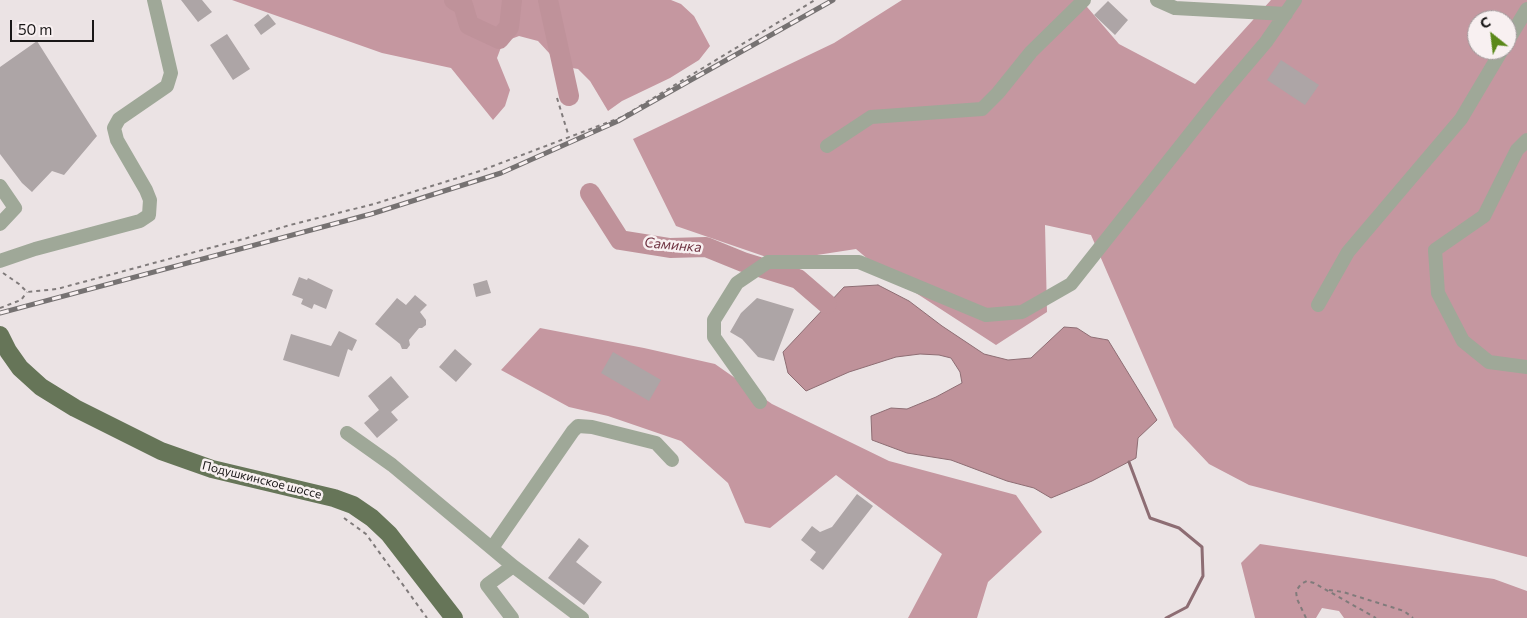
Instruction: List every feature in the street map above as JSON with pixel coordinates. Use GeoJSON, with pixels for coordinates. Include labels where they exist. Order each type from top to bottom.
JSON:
{"type":"FeatureCollection","features":[{"type":"Feature","properties":{"kind":"main road","name":"Подушкинское шоссе"},"geometry":{"type":"LineString","coordinates":[[1,340],[20,368],[41,387],[75,408],[161,450],[212,469],[334,498],[353,505],[372,518],[389,534],[454,618]]}},
{"type":"Feature","properties":{"kind":"street"},"geometry":{"type":"LineString","coordinates":[[0,261],[35,249],[140,221],[149,215],[150,200],[146,190],[117,140],[114,128],[119,119],[167,86],[171,73],[154,0]]}},
{"type":"Feature","properties":{"kind":"street"},"geometry":{"type":"LineString","coordinates":[[827,146],[871,117],[982,109],[1032,52],[1084,0]]}},
{"type":"Feature","properties":{"kind":"street"},"geometry":{"type":"LineString","coordinates":[[1157,0],[1175,8],[1286,14]]}},
{"type":"Feature","properties":{"kind":"street"},"geometry":{"type":"LineString","coordinates":[[760,402],[714,337],[714,320],[737,284],[768,262],[859,262],[986,315],[1022,312],[1071,284],[1220,96],[1266,42],[1295,0]]}},
{"type":"Feature","properties":{"kind":"street"},"geometry":{"type":"LineString","coordinates":[[1517,26],[1527,9]]}},
{"type":"Feature","properties":{"kind":"street"},"geometry":{"type":"LineString","coordinates":[[1318,305],[1348,252],[1461,119],[1496,60]]}},
{"type":"Feature","properties":{"kind":"street"},"geometry":{"type":"LineString","coordinates":[[1527,140],[1517,150],[1484,216],[1435,250],[1438,293],[1463,341],[1489,362],[1527,367]]}},
{"type":"Feature","properties":{"kind":"street"},"geometry":{"type":"LineString","coordinates":[[0,186],[16,208],[0,224]]}},
{"type":"Feature","properties":{"kind":"street"},"geometry":{"type":"LineString","coordinates":[[492,548],[578,426],[592,427],[656,443],[672,460]]}},
{"type":"Feature","properties":{"kind":"street"},"geometry":{"type":"LineString","coordinates":[[347,433],[392,465],[513,566],[582,618]]}},
{"type":"Feature","properties":{"kind":"street"},"geometry":{"type":"LineString","coordinates":[[512,618],[487,585],[513,566]]}},
{"type":"Feature","properties":{"kind":"path"},"geometry":{"type":"LineString","coordinates":[[0,308],[21,300],[27,292],[57,289],[374,204],[480,171],[622,117],[815,0]]}},
{"type":"Feature","properties":{"kind":"path"},"geometry":{"type":"LineString","coordinates":[[557,98],[569,137]]}},
{"type":"Feature","properties":{"kind":"path"},"geometry":{"type":"LineString","coordinates":[[0,271],[27,292]]}},
{"type":"Feature","properties":{"kind":"path"},"geometry":{"type":"LineString","coordinates":[[1306,618],[1297,599],[1296,591],[1301,584],[1307,581],[1314,583],[1376,618]]}},
{"type":"Feature","properties":{"kind":"path"},"geometry":{"type":"LineString","coordinates":[[1327,590],[1343,592],[1404,611],[1413,618]]}},
{"type":"Feature","properties":{"kind":"shaded area"},"geometry":{"type":"Polygon","coordinates":[[[232,0],[671,0],[681,4],[694,16],[710,46],[699,60],[670,78],[622,101],[608,111],[590,81],[578,69],[561,66],[538,41],[519,36],[503,42],[497,58],[510,90],[505,106],[493,120],[451,68],[382,53],[232,0]]]}},
{"type":"Feature","properties":{"kind":"shaded area"},"geometry":{"type":"Polygon","coordinates":[[[902,0],[1081,0],[1119,44],[1195,84],[1271,0],[1527,0],[1527,557],[1249,485],[1209,464],[1174,427],[1091,235],[1045,225],[1047,312],[996,345],[882,271],[856,249],[778,261],[676,226],[633,139],[834,43],[902,0]]]}},
{"type":"Feature","properties":{"kind":"shaded area"},"geometry":{"type":"Polygon","coordinates":[[[878,285],[909,301],[984,354],[1008,360],[1031,358],[1064,327],[1077,328],[1091,337],[1108,340],[1157,420],[1138,438],[1136,458],[1092,481],[1051,498],[1034,488],[1007,481],[951,460],[907,453],[872,440],[871,416],[891,408],[907,409],[936,397],[962,383],[960,372],[951,358],[920,354],[896,357],[849,372],[806,391],[788,373],[783,352],[844,287],[878,285]]]}},
{"type":"Feature","properties":{"kind":"shaded area"},"geometry":{"type":"Polygon","coordinates":[[[540,328],[715,364],[772,404],[889,461],[1016,495],[1042,532],[988,582],[977,618],[908,618],[942,554],[836,475],[770,528],[745,523],[728,483],[681,441],[608,416],[569,407],[501,370],[540,328]]]}},
{"type":"Feature","properties":{"kind":"shaded area"},"geometry":{"type":"Polygon","coordinates":[[[1260,544],[1494,579],[1527,591],[1527,618],[1344,618],[1339,611],[1322,608],[1316,618],[1255,618],[1241,563],[1260,544]]]}},
{"type":"Feature","properties":{"kind":"building"},"geometry":{"type":"Polygon","coordinates":[[[181,0],[202,0],[212,12],[198,22],[181,0]]]}},
{"type":"Feature","properties":{"kind":"building"},"geometry":{"type":"Polygon","coordinates":[[[1108,1],[1128,20],[1115,35],[1094,15],[1108,1]]]}},
{"type":"Feature","properties":{"kind":"building"},"geometry":{"type":"Polygon","coordinates":[[[268,14],[276,24],[261,35],[254,25],[268,14]]]}},
{"type":"Feature","properties":{"kind":"building"},"geometry":{"type":"Polygon","coordinates":[[[227,34],[250,69],[233,80],[210,45],[227,34]]]}},
{"type":"Feature","properties":{"kind":"building"},"geometry":{"type":"Polygon","coordinates":[[[37,41],[97,136],[64,175],[52,171],[32,192],[22,183],[0,154],[0,67],[37,41]]]}},
{"type":"Feature","properties":{"kind":"building"},"geometry":{"type":"Polygon","coordinates":[[[1281,60],[1319,85],[1305,105],[1267,80],[1281,60]]]}},
{"type":"Feature","properties":{"kind":"building"},"geometry":{"type":"Polygon","coordinates":[[[299,277],[307,280],[308,278],[333,290],[326,309],[314,304],[312,309],[301,304],[303,299],[292,295],[299,277]]]}},
{"type":"Feature","properties":{"kind":"building"},"geometry":{"type":"Polygon","coordinates":[[[487,280],[491,293],[476,297],[473,284],[487,280]]]}},
{"type":"Feature","properties":{"kind":"building"},"geometry":{"type":"Polygon","coordinates":[[[415,295],[427,305],[420,312],[426,320],[426,325],[419,328],[409,340],[410,345],[407,349],[402,349],[400,344],[375,324],[397,298],[406,305],[415,295]]]}},
{"type":"Feature","properties":{"kind":"building"},"geometry":{"type":"Polygon","coordinates":[[[757,298],[794,309],[774,361],[758,357],[742,339],[730,332],[741,313],[757,298]]]}},
{"type":"Feature","properties":{"kind":"building"},"geometry":{"type":"Polygon","coordinates":[[[339,331],[357,340],[352,351],[348,349],[339,377],[283,360],[291,334],[331,346],[339,331]]]}},
{"type":"Feature","properties":{"kind":"building"},"geometry":{"type":"Polygon","coordinates":[[[455,349],[472,364],[456,382],[439,367],[455,349]]]}},
{"type":"Feature","properties":{"kind":"building"},"geometry":{"type":"Polygon","coordinates":[[[613,352],[661,380],[649,401],[601,373],[613,352]]]}},
{"type":"Feature","properties":{"kind":"building"},"geometry":{"type":"Polygon","coordinates":[[[391,376],[409,397],[391,412],[398,420],[377,438],[364,423],[379,410],[368,396],[391,376]]]}},
{"type":"Feature","properties":{"kind":"building"},"geometry":{"type":"Polygon","coordinates":[[[857,494],[873,506],[823,570],[810,560],[816,552],[801,540],[812,526],[820,532],[832,527],[857,494]]]}},
{"type":"Feature","properties":{"kind":"building"},"geometry":{"type":"Polygon","coordinates":[[[579,538],[589,546],[576,562],[602,582],[584,605],[548,578],[579,538]]]}},
{"type":"Feature","properties":{"kind":"waterway","name":"Саминка"},"geometry":{"type":"LineString","coordinates":[[454,0],[463,5],[469,25],[499,39],[509,27],[512,0]]}},
{"type":"Feature","properties":{"kind":"waterway","name":"Саминка"},"geometry":{"type":"LineString","coordinates":[[548,0],[569,96]]}},
{"type":"Feature","properties":{"kind":"waterway","name":"Саминка"},"geometry":{"type":"LineString","coordinates":[[590,193],[620,240],[670,248],[706,247],[743,262],[798,279],[827,304]]}},
{"type":"Feature","properties":{"kind":"waterway"},"geometry":{"type":"LineString","coordinates":[[1129,462],[1150,518],[1179,528],[1202,547],[1203,576],[1187,607],[1166,618]]}},
{"type":"Feature","properties":{"kind":"railway"},"geometry":{"type":"LineString","coordinates":[[0,313],[371,214],[501,173],[618,121],[833,0]]}}]}
